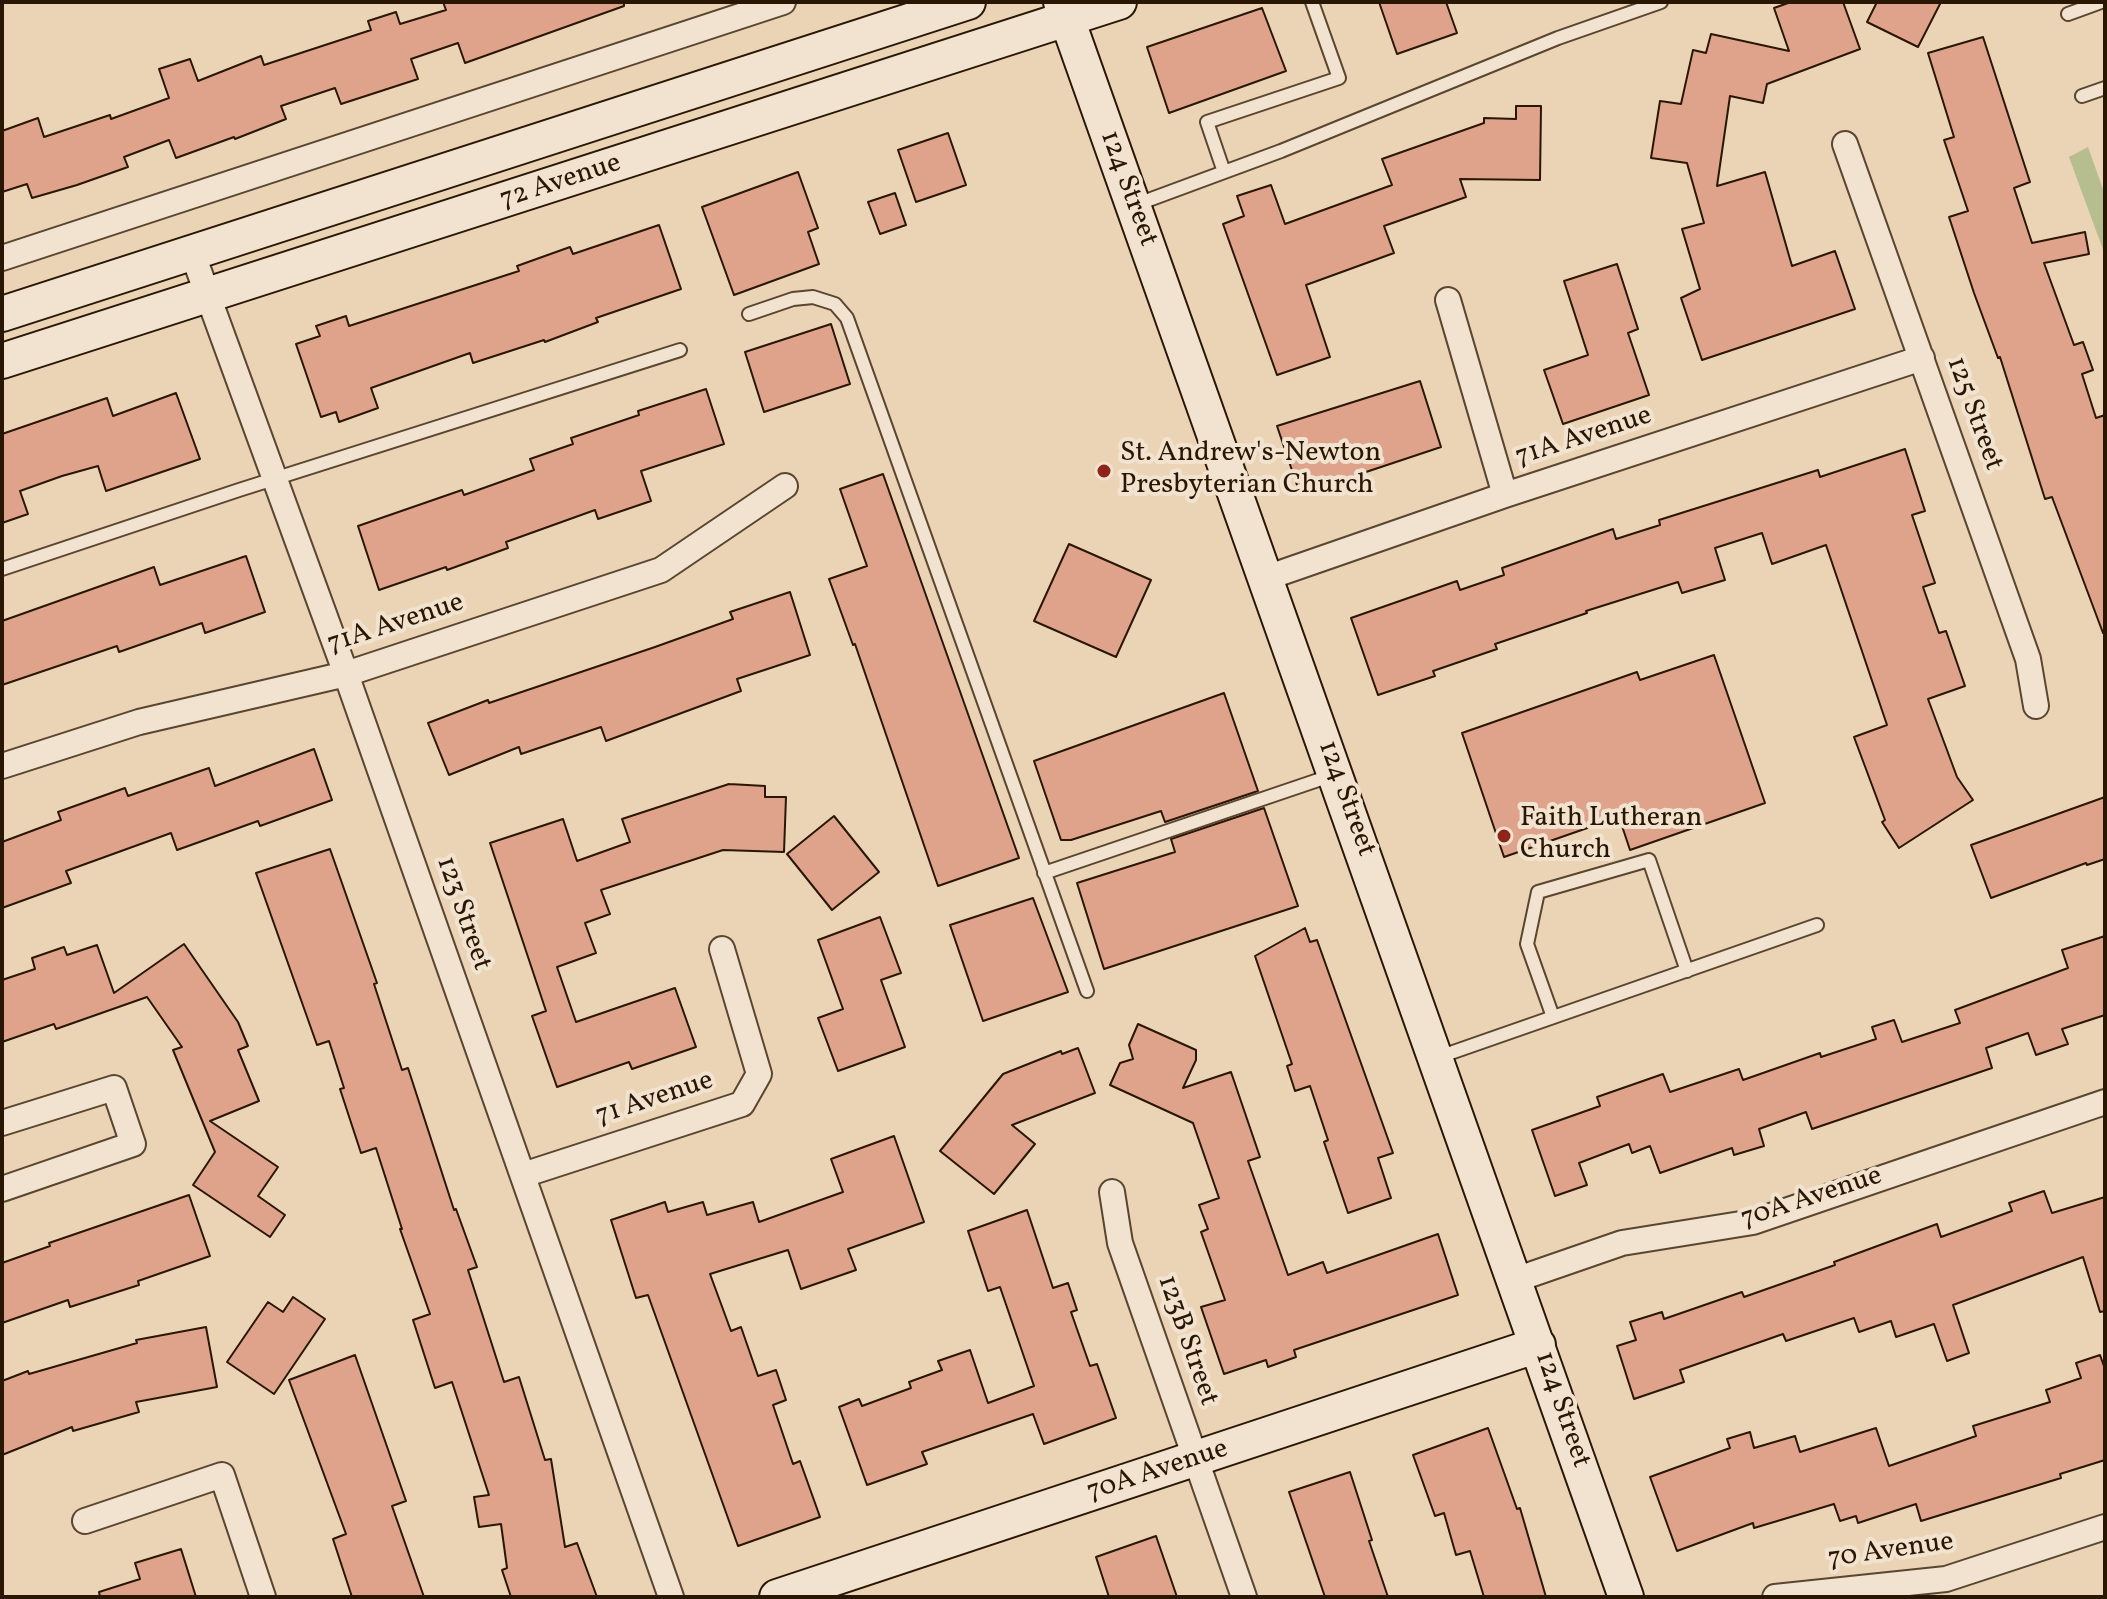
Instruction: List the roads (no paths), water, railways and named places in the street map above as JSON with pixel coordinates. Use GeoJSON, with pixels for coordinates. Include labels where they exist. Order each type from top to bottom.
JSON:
{"type":"FeatureCollection","features":[{"type":"Feature","properties":{"kind":"street"},"geometry":{"type":"LineString","coordinates":[[2,258],[783,2]]}},
{"type":"Feature","properties":{"kind":"street","name":"72 Avenue"},"geometry":{"type":"LineString","coordinates":[[2,314],[968,2]]}},
{"type":"Feature","properties":{"kind":"street","name":"72 Avenue"},"geometry":{"type":"LineString","coordinates":[[2,361],[208,297],[1064,10],[1119,2]]}},
{"type":"Feature","properties":{"kind":"street","name":"124 Street"},"geometry":{"type":"LineString","coordinates":[[1064,10],[1626,1597]]}},
{"type":"Feature","properties":{"kind":"street","name":"125 Street"},"geometry":{"type":"LineString","coordinates":[[1845,144],[2028,659],[2036,706]]}},
{"type":"Feature","properties":{"kind":"street","name":"123 Street"},"geometry":{"type":"LineString","coordinates":[[192,252],[346,674],[671,1597]]}},
{"type":"Feature","properties":{"kind":"street"},"geometry":{"type":"LineString","coordinates":[[1448,300],[1505,495]]}},
{"type":"Feature","properties":{"kind":"street","name":"71A Avenue"},"geometry":{"type":"LineString","coordinates":[[1266,578],[1505,495],[1922,358]]}},
{"type":"Feature","properties":{"kind":"street","name":"71A Avenue"},"geometry":{"type":"LineString","coordinates":[[2,766],[139,722],[346,674],[661,570],[785,486]]}},
{"type":"Feature","properties":{"kind":"street","name":"71 Avenue"},"geometry":{"type":"LineString","coordinates":[[523,1175],[742,1104],[759,1074],[722,949]]}},
{"type":"Feature","properties":{"kind":"street"},"geometry":{"type":"LineString","coordinates":[[2,1123],[114,1088],[133,1144],[2,1189]]}},
{"type":"Feature","properties":{"kind":"street","name":"70A Avenue"},"geometry":{"type":"LineString","coordinates":[[1515,1280],[1622,1243],[1753,1222],[2105,1102]]}},
{"type":"Feature","properties":{"kind":"street","name":"123B Street"},"geometry":{"type":"LineString","coordinates":[[1112,1192],[1120,1243],[1244,1597]]}},
{"type":"Feature","properties":{"kind":"street","name":"70A Avenue"},"geometry":{"type":"LineString","coordinates":[[777,1597],[1538,1345]]}},
{"type":"Feature","properties":{"kind":"street"},"geometry":{"type":"LineString","coordinates":[[85,1521],[222,1475],[263,1597]]}},
{"type":"Feature","properties":{"kind":"street","name":"70 Avenue"},"geometry":{"type":"LineString","coordinates":[[1775,1597],[1946,1579],[2105,1527]]}},
{"type":"Feature","properties":{"kind":"lane"},"geometry":{"type":"LineString","coordinates":[[1224,172],[1207,122],[1339,78],[1312,2]]}},
{"type":"Feature","properties":{"kind":"lane"},"geometry":{"type":"LineString","coordinates":[[1134,206],[1558,38],[1661,2]]}},
{"type":"Feature","properties":{"kind":"lane"},"geometry":{"type":"LineString","coordinates":[[2068,14],[2101,2]]}},
{"type":"Feature","properties":{"kind":"lane"},"geometry":{"type":"LineString","coordinates":[[2082,96],[2105,88]]}},
{"type":"Feature","properties":{"kind":"lane"},"geometry":{"type":"LineString","coordinates":[[749,314],[793,299],[813,297],[835,304],[847,318],[1087,991]]}},
{"type":"Feature","properties":{"kind":"lane"},"geometry":{"type":"LineString","coordinates":[[2,569],[275,478],[680,350]]}},
{"type":"Feature","properties":{"kind":"lane"},"geometry":{"type":"LineString","coordinates":[[1044,873],[1336,774]]}},
{"type":"Feature","properties":{"kind":"lane"},"geometry":{"type":"LineString","coordinates":[[1553,1017],[1527,944],[1538,892],[1649,860],[1687,971]]}},
{"type":"Feature","properties":{"kind":"lane"},"geometry":{"type":"LineString","coordinates":[[1436,1058],[1817,925]]}},
{"type":"Feature","properties":{"kind":"place","name":"St. Andrew's-Newton Presbyterian Church"},"geometry":{"type":"Point","coordinates":[1104,471]}},
{"type":"Feature","properties":{"kind":"place","name":"Faith Lutheran Church"},"geometry":{"type":"Point","coordinates":[1504,836]}}]}
